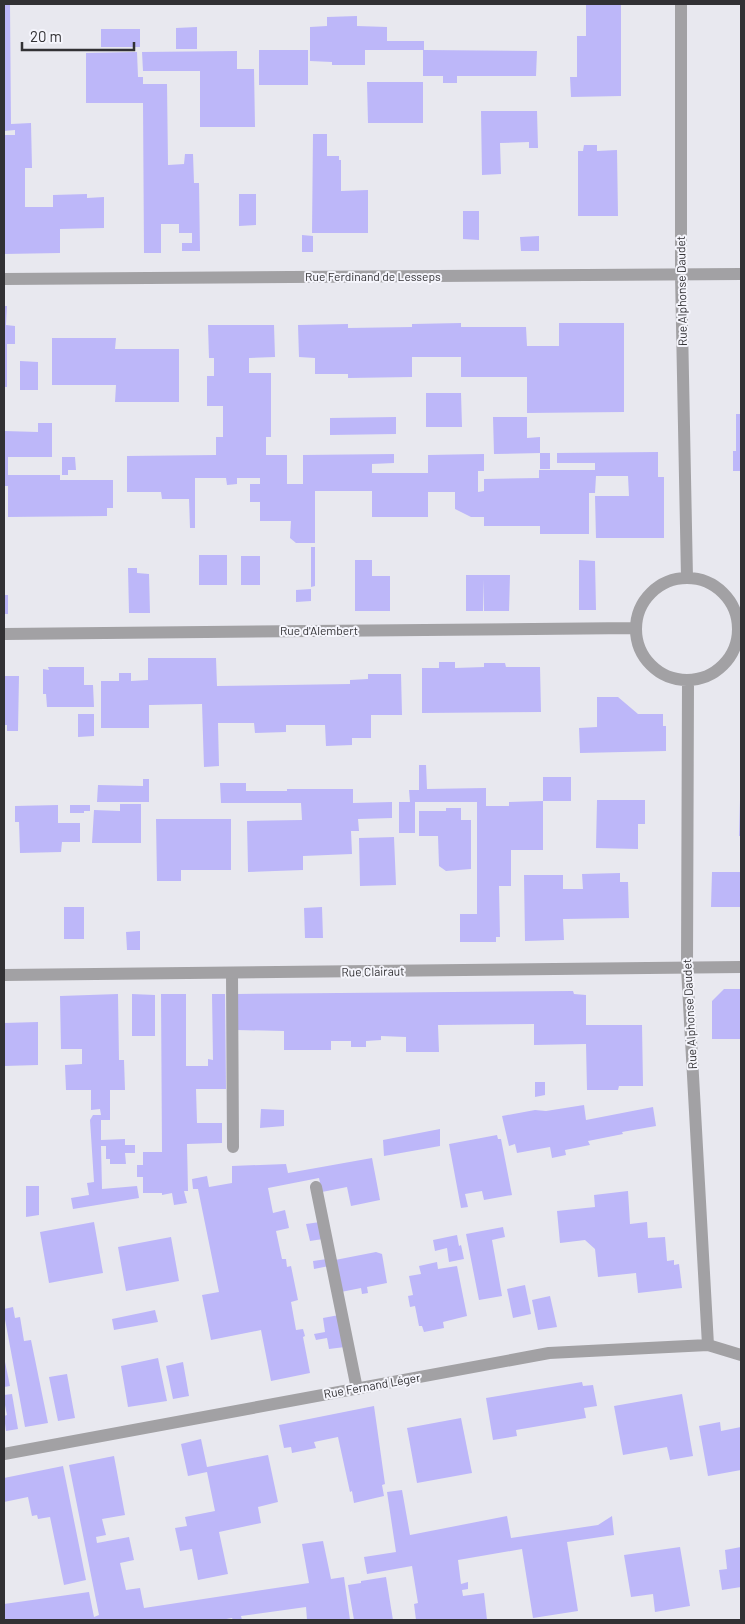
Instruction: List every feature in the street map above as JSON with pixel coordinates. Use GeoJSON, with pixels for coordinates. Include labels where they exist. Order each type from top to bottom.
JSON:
{"type":"FeatureCollection","features":[{"type":"Feature","properties":{"kind":"street","name":"Rue Alphonse Daudet"},"geometry":{"type":"LineString","coordinates":[[681,4],[682,274],[687,578]]}},
{"type":"Feature","properties":{"kind":"street","name":"Rue Ferdinand de Lesseps"},"geometry":{"type":"LineString","coordinates":[[4,279],[741,274]]}},
{"type":"Feature","properties":{"kind":"street"},"geometry":{"type":"LineString","coordinates":[[687,578],[708,582],[722,591],[735,608],[740,626],[736,645],[726,664],[707,678],[688,682],[666,677],[650,667],[638,648],[634,628],[640,608],[650,593],[667,581],[687,578]]}},
{"type":"Feature","properties":{"kind":"street","name":"Rue d'Alembert"},"geometry":{"type":"LineString","coordinates":[[4,634],[634,628]]}},
{"type":"Feature","properties":{"kind":"street","name":"Rue Alphonse Daudet"},"geometry":{"type":"LineString","coordinates":[[688,682],[687,968],[708,1345]]}},
{"type":"Feature","properties":{"kind":"street","name":"Rue Clairaut"},"geometry":{"type":"LineString","coordinates":[[4,976],[741,967]]}},
{"type":"Feature","properties":{"kind":"street"},"geometry":{"type":"LineString","coordinates":[[232,974],[233,1147]]}},
{"type":"Feature","properties":{"kind":"street"},"geometry":{"type":"LineString","coordinates":[[316,1187],[357,1388]]}},
{"type":"Feature","properties":{"kind":"street","name":"Rue Fernand Léger"},"geometry":{"type":"LineString","coordinates":[[4,1454],[549,1353],[708,1345],[741,1355]]}},
{"type":"Feature","properties":{"kind":"building"},"geometry":{"type":"Polygon","coordinates":[[[4,4],[10,4],[11,124],[31,123],[32,168],[25,168],[25,207],[53,207],[53,195],[87,194],[87,198],[104,197],[104,228],[60,229],[60,253],[4,254],[4,135],[15,135],[15,130],[4,131],[4,4]]]}},
{"type":"Feature","properties":{"kind":"building"},"geometry":{"type":"Polygon","coordinates":[[[586,4],[621,4],[621,96],[571,97],[570,77],[577,77],[577,36],[586,36],[586,4]]]}},
{"type":"Feature","properties":{"kind":"building"},"geometry":{"type":"Polygon","coordinates":[[[357,16],[357,26],[387,27],[387,41],[424,41],[424,50],[537,51],[536,76],[457,76],[457,83],[443,83],[443,76],[423,76],[423,50],[365,50],[365,65],[332,65],[332,62],[310,61],[310,27],[327,26],[327,17],[357,16]]]}},
{"type":"Feature","properties":{"kind":"building"},"geometry":{"type":"Polygon","coordinates":[[[197,27],[197,49],[176,49],[176,28],[197,27]]]}},
{"type":"Feature","properties":{"kind":"building"},"geometry":{"type":"Polygon","coordinates":[[[101,29],[140,29],[140,47],[101,47],[101,29]]]}},
{"type":"Feature","properties":{"kind":"building"},"geometry":{"type":"Polygon","coordinates":[[[259,50],[308,50],[308,85],[259,85],[259,50]]]}},
{"type":"Feature","properties":{"kind":"building"},"geometry":{"type":"Polygon","coordinates":[[[237,51],[237,69],[254,69],[255,127],[200,127],[200,71],[143,71],[142,52],[237,51]]]}},
{"type":"Feature","properties":{"kind":"building"},"geometry":{"type":"Polygon","coordinates":[[[137,52],[138,77],[143,77],[143,84],[167,84],[168,165],[184,164],[185,154],[193,154],[194,183],[199,183],[200,251],[182,251],[182,243],[192,243],[192,233],[179,233],[179,224],[161,224],[161,253],[144,253],[143,103],[86,103],[86,53],[137,52]]]}},
{"type":"Feature","properties":{"kind":"building"},"geometry":{"type":"Polygon","coordinates":[[[367,82],[423,82],[423,123],[368,123],[367,82]]]}},
{"type":"Feature","properties":{"kind":"building"},"geometry":{"type":"Polygon","coordinates":[[[481,111],[537,111],[538,148],[529,148],[529,142],[500,143],[501,174],[482,175],[481,111]]]}},
{"type":"Feature","properties":{"kind":"building"},"geometry":{"type":"Polygon","coordinates":[[[313,134],[327,134],[327,156],[339,156],[339,160],[341,160],[341,191],[368,190],[368,233],[312,233],[313,134]]]}},
{"type":"Feature","properties":{"kind":"building"},"geometry":{"type":"Polygon","coordinates":[[[584,145],[597,145],[597,151],[617,150],[618,216],[578,216],[578,151],[583,151],[584,145]]]}},
{"type":"Feature","properties":{"kind":"building"},"geometry":{"type":"Polygon","coordinates":[[[239,194],[256,194],[256,225],[239,226],[239,194]]]}},
{"type":"Feature","properties":{"kind":"building"},"geometry":{"type":"Polygon","coordinates":[[[463,211],[479,211],[479,240],[463,239],[463,211]]]}},
{"type":"Feature","properties":{"kind":"building"},"geometry":{"type":"Polygon","coordinates":[[[302,235],[313,236],[313,252],[302,252],[302,235]]]}},
{"type":"Feature","properties":{"kind":"building"},"geometry":{"type":"Polygon","coordinates":[[[539,236],[539,251],[521,251],[520,237],[539,236]]]}},
{"type":"Feature","properties":{"kind":"building"},"geometry":{"type":"Polygon","coordinates":[[[4,306],[7,306],[6,325],[15,326],[15,344],[7,344],[7,387],[4,387],[4,306]]]}},
{"type":"Feature","properties":{"kind":"building"},"geometry":{"type":"Polygon","coordinates":[[[461,323],[461,327],[526,327],[527,346],[559,346],[559,323],[624,323],[624,412],[527,413],[527,377],[461,377],[461,357],[412,357],[412,377],[348,378],[348,374],[315,374],[315,358],[299,357],[298,325],[348,324],[348,328],[412,327],[412,324],[461,323]]]}},
{"type":"Feature","properties":{"kind":"building"},"geometry":{"type":"Polygon","coordinates":[[[208,325],[274,325],[275,357],[249,358],[249,373],[271,373],[271,437],[266,437],[266,455],[287,455],[287,484],[303,484],[303,455],[394,454],[394,463],[372,464],[372,473],[428,473],[428,455],[484,454],[484,471],[478,471],[478,492],[484,491],[484,479],[539,478],[539,470],[595,470],[595,463],[557,463],[557,453],[658,452],[658,477],[664,477],[664,538],[596,538],[595,496],[629,496],[628,476],[596,476],[595,493],[589,493],[589,534],[540,534],[540,526],[484,526],[484,517],[471,517],[455,509],[455,492],[428,492],[428,517],[372,517],[372,491],[315,491],[315,543],[296,543],[290,538],[291,521],[260,521],[260,502],[250,502],[250,484],[260,484],[260,478],[237,478],[237,484],[227,485],[226,478],[195,478],[195,528],[190,528],[189,499],[162,499],[161,492],[127,492],[127,456],[216,455],[216,437],[223,437],[223,406],[207,406],[207,376],[214,376],[214,358],[209,358],[208,325]]]}},
{"type":"Feature","properties":{"kind":"building"},"geometry":{"type":"Polygon","coordinates":[[[52,338],[116,338],[115,349],[179,349],[179,402],[115,402],[116,385],[52,385],[52,338]]]}},
{"type":"Feature","properties":{"kind":"building"},"geometry":{"type":"Polygon","coordinates":[[[20,361],[38,362],[38,390],[20,390],[20,361]]]}},
{"type":"Feature","properties":{"kind":"building"},"geometry":{"type":"Polygon","coordinates":[[[426,393],[461,393],[462,427],[426,427],[426,393]]]}},
{"type":"Feature","properties":{"kind":"building"},"geometry":{"type":"Polygon","coordinates":[[[736,414],[741,414],[741,471],[733,471],[733,451],[736,451],[736,414]]]}},
{"type":"Feature","properties":{"kind":"building"},"geometry":{"type":"Polygon","coordinates":[[[396,417],[396,434],[330,435],[330,418],[396,417]]]}},
{"type":"Feature","properties":{"kind":"building"},"geometry":{"type":"Polygon","coordinates":[[[493,417],[527,417],[527,438],[540,437],[540,453],[494,454],[493,417]]]}},
{"type":"Feature","properties":{"kind":"building"},"geometry":{"type":"Polygon","coordinates":[[[38,423],[52,423],[52,457],[8,457],[8,475],[60,475],[60,480],[113,480],[113,508],[107,508],[107,516],[8,517],[8,486],[4,486],[4,431],[38,432],[38,423]]]}},
{"type":"Feature","properties":{"kind":"building"},"geometry":{"type":"Polygon","coordinates":[[[540,453],[550,453],[550,469],[540,469],[540,453]]]}},
{"type":"Feature","properties":{"kind":"building"},"geometry":{"type":"Polygon","coordinates":[[[62,457],[75,457],[76,470],[68,470],[68,475],[62,475],[62,457]]]}},
{"type":"Feature","properties":{"kind":"building"},"geometry":{"type":"Polygon","coordinates":[[[311,547],[315,547],[315,586],[311,587],[311,547]]]}},
{"type":"Feature","properties":{"kind":"building"},"geometry":{"type":"Polygon","coordinates":[[[199,555],[227,555],[227,585],[199,585],[199,555]]]}},
{"type":"Feature","properties":{"kind":"building"},"geometry":{"type":"Polygon","coordinates":[[[241,556],[260,556],[260,585],[241,585],[241,556]]]}},
{"type":"Feature","properties":{"kind":"building"},"geometry":{"type":"Polygon","coordinates":[[[355,560],[372,560],[372,576],[390,576],[390,611],[355,611],[355,560]]]}},
{"type":"Feature","properties":{"kind":"building"},"geometry":{"type":"Polygon","coordinates":[[[579,560],[595,561],[596,610],[579,610],[579,560]]]}},
{"type":"Feature","properties":{"kind":"building"},"geometry":{"type":"Polygon","coordinates":[[[128,568],[137,568],[137,573],[149,574],[150,613],[129,613],[128,568]]]}},
{"type":"Feature","properties":{"kind":"building"},"geometry":{"type":"Polygon","coordinates":[[[466,575],[510,575],[509,611],[484,611],[483,579],[483,611],[466,611],[466,575]]]}},
{"type":"Feature","properties":{"kind":"building"},"geometry":{"type":"Polygon","coordinates":[[[311,589],[311,601],[296,602],[296,590],[311,589]]]}},
{"type":"Feature","properties":{"kind":"building"},"geometry":{"type":"Polygon","coordinates":[[[4,595],[8,595],[8,614],[4,614],[4,595]]]}},
{"type":"Feature","properties":{"kind":"building"},"geometry":{"type":"Polygon","coordinates":[[[148,658],[216,658],[217,686],[350,684],[350,680],[368,679],[368,674],[401,674],[402,715],[371,715],[371,738],[352,738],[352,745],[326,746],[325,725],[286,725],[286,732],[255,733],[254,723],[218,723],[219,766],[204,767],[202,704],[149,705],[149,728],[101,728],[101,681],[119,681],[119,673],[131,673],[131,681],[148,680],[148,658]]]}},
{"type":"Feature","properties":{"kind":"building"},"geometry":{"type":"Polygon","coordinates":[[[439,662],[455,662],[455,668],[484,667],[484,663],[505,663],[506,667],[540,667],[541,712],[422,713],[422,668],[439,668],[439,662]]]}},
{"type":"Feature","properties":{"kind":"building"},"geometry":{"type":"Polygon","coordinates":[[[48,667],[84,667],[84,685],[93,685],[94,707],[47,707],[46,694],[43,694],[43,669],[49,670],[48,667]]]}},
{"type":"Feature","properties":{"kind":"building"},"geometry":{"type":"Polygon","coordinates":[[[4,676],[19,676],[18,731],[7,731],[7,725],[4,725],[4,676]]]}},
{"type":"Feature","properties":{"kind":"building"},"geometry":{"type":"Polygon","coordinates":[[[597,697],[618,697],[638,714],[663,714],[663,726],[666,726],[666,751],[580,753],[579,728],[597,727],[597,697]]]}},
{"type":"Feature","properties":{"kind":"building"},"geometry":{"type":"Polygon","coordinates":[[[78,714],[94,714],[94,736],[78,737],[78,714]]]}},
{"type":"Feature","properties":{"kind":"building"},"geometry":{"type":"Polygon","coordinates":[[[419,765],[426,765],[427,789],[486,788],[486,806],[509,806],[509,802],[543,801],[543,850],[511,850],[511,886],[499,886],[500,937],[496,937],[496,942],[460,942],[460,914],[477,914],[477,802],[415,802],[415,833],[399,833],[399,802],[410,802],[409,790],[419,790],[419,765]]]}},
{"type":"Feature","properties":{"kind":"building"},"geometry":{"type":"Polygon","coordinates":[[[543,777],[571,777],[571,801],[543,801],[543,777]]]}},
{"type":"Feature","properties":{"kind":"building"},"geometry":{"type":"Polygon","coordinates":[[[143,779],[149,779],[149,802],[97,802],[98,785],[143,786],[143,779]]]}},
{"type":"Feature","properties":{"kind":"building"},"geometry":{"type":"Polygon","coordinates":[[[220,783],[246,783],[246,791],[353,789],[353,803],[392,802],[392,818],[358,819],[359,831],[351,831],[352,854],[303,856],[303,870],[248,872],[247,821],[302,820],[301,803],[221,803],[220,783]]]}},
{"type":"Feature","properties":{"kind":"building"},"geometry":{"type":"Polygon","coordinates":[[[597,800],[645,800],[645,824],[638,824],[638,849],[596,848],[597,800]]]}},
{"type":"Feature","properties":{"kind":"building"},"geometry":{"type":"Polygon","coordinates":[[[740,800],[741,836],[739,836],[740,800]]]}},
{"type":"Feature","properties":{"kind":"building"},"geometry":{"type":"Polygon","coordinates":[[[120,804],[141,804],[141,843],[92,843],[94,810],[120,811],[120,804]]]}},
{"type":"Feature","properties":{"kind":"building"},"geometry":{"type":"Polygon","coordinates":[[[58,805],[58,823],[80,823],[80,842],[62,842],[61,852],[20,853],[19,822],[15,822],[15,806],[58,805]]]}},
{"type":"Feature","properties":{"kind":"building"},"geometry":{"type":"Polygon","coordinates":[[[70,805],[90,805],[90,811],[70,813],[70,805]]]}},
{"type":"Feature","properties":{"kind":"building"},"geometry":{"type":"Polygon","coordinates":[[[446,808],[461,808],[461,820],[471,820],[471,869],[446,871],[439,866],[438,836],[419,836],[419,811],[446,811],[446,808]]]}},
{"type":"Feature","properties":{"kind":"building"},"geometry":{"type":"Polygon","coordinates":[[[156,819],[231,819],[231,870],[181,870],[181,881],[157,881],[156,819]]]}},
{"type":"Feature","properties":{"kind":"building"},"geometry":{"type":"Polygon","coordinates":[[[394,837],[396,885],[360,886],[359,838],[394,837]]]}},
{"type":"Feature","properties":{"kind":"building"},"geometry":{"type":"Polygon","coordinates":[[[712,872],[741,872],[741,907],[711,907],[712,872]]]}},
{"type":"Feature","properties":{"kind":"building"},"geometry":{"type":"Polygon","coordinates":[[[620,873],[620,882],[628,882],[629,918],[563,919],[564,940],[525,941],[524,875],[563,875],[563,889],[583,889],[582,874],[620,873]]]}},
{"type":"Feature","properties":{"kind":"building"},"geometry":{"type":"Polygon","coordinates":[[[64,907],[84,907],[84,939],[64,939],[64,907]]]}},
{"type":"Feature","properties":{"kind":"building"},"geometry":{"type":"Polygon","coordinates":[[[322,907],[323,938],[305,938],[304,908],[322,907]]]}},
{"type":"Feature","properties":{"kind":"building"},"geometry":{"type":"Polygon","coordinates":[[[140,931],[140,950],[127,950],[126,932],[140,931]]]}},
{"type":"Feature","properties":{"kind":"building"},"geometry":{"type":"Polygon","coordinates":[[[724,989],[741,989],[741,1039],[712,1039],[712,1001],[724,989]]]}},
{"type":"Feature","properties":{"kind":"building"},"geometry":{"type":"Polygon","coordinates":[[[573,991],[574,994],[586,995],[586,1025],[642,1025],[643,1086],[619,1086],[618,1090],[587,1090],[586,1044],[534,1045],[534,1024],[438,1025],[439,1052],[406,1052],[406,1037],[381,1036],[381,1040],[366,1041],[366,1047],[351,1047],[351,1041],[331,1041],[331,1050],[284,1050],[284,1031],[237,1030],[237,994],[573,991]]]}},
{"type":"Feature","properties":{"kind":"building"},"geometry":{"type":"Polygon","coordinates":[[[118,994],[119,1060],[124,1060],[125,1090],[110,1090],[110,1120],[101,1120],[101,1140],[125,1139],[125,1145],[135,1145],[135,1153],[125,1153],[126,1164],[110,1164],[110,1159],[106,1159],[106,1146],[101,1146],[102,1189],[137,1186],[139,1198],[73,1209],[71,1198],[89,1195],[87,1183],[94,1182],[90,1120],[93,1115],[101,1115],[100,1109],[91,1110],[91,1090],[66,1090],[65,1065],[82,1064],[82,1049],[61,1049],[60,996],[118,994]]]}},
{"type":"Feature","properties":{"kind":"building"},"geometry":{"type":"Polygon","coordinates":[[[132,994],[155,995],[155,1036],[132,1036],[132,994]]]}},
{"type":"Feature","properties":{"kind":"building"},"geometry":{"type":"Polygon","coordinates":[[[161,994],[186,994],[186,1066],[208,1066],[208,1059],[213,1060],[212,994],[225,994],[226,1089],[196,1089],[197,1123],[222,1123],[222,1143],[187,1144],[188,1191],[184,1191],[187,1203],[174,1205],[172,1193],[162,1195],[162,1193],[143,1193],[143,1177],[137,1177],[137,1165],[143,1165],[143,1152],[162,1152],[161,994]]]}},
{"type":"Feature","properties":{"kind":"building"},"geometry":{"type":"Polygon","coordinates":[[[38,1022],[38,1065],[4,1066],[4,1023],[38,1022]]]}},
{"type":"Feature","properties":{"kind":"building"},"geometry":{"type":"Polygon","coordinates":[[[535,1082],[545,1082],[545,1095],[535,1097],[535,1082]]]}},
{"type":"Feature","properties":{"kind":"building"},"geometry":{"type":"Polygon","coordinates":[[[584,1105],[586,1120],[653,1107],[656,1126],[588,1141],[590,1145],[565,1150],[566,1155],[552,1158],[550,1147],[517,1153],[515,1144],[509,1146],[502,1116],[535,1110],[546,1111],[584,1105]]]}},
{"type":"Feature","properties":{"kind":"building"},"geometry":{"type":"Polygon","coordinates":[[[261,1109],[284,1110],[284,1126],[260,1128],[261,1109]]]}},
{"type":"Feature","properties":{"kind":"building"},"geometry":{"type":"Polygon","coordinates":[[[440,1129],[440,1146],[384,1156],[383,1140],[440,1129]]]}},
{"type":"Feature","properties":{"kind":"building"},"geometry":{"type":"Polygon","coordinates":[[[497,1135],[498,1139],[501,1139],[512,1195],[484,1200],[482,1191],[465,1194],[468,1207],[461,1208],[449,1144],[497,1135]]]}},
{"type":"Feature","properties":{"kind":"building"},"geometry":{"type":"Polygon","coordinates":[[[372,1158],[380,1200],[351,1206],[347,1187],[322,1192],[319,1178],[268,1188],[273,1213],[285,1210],[289,1228],[276,1231],[282,1259],[286,1259],[287,1267],[291,1266],[298,1300],[291,1302],[296,1330],[303,1329],[305,1336],[303,1337],[310,1373],[271,1381],[261,1330],[211,1340],[202,1295],[219,1292],[198,1189],[193,1189],[192,1179],[207,1176],[209,1187],[232,1183],[232,1166],[286,1164],[288,1173],[372,1158]]]}},
{"type":"Feature","properties":{"kind":"building"},"geometry":{"type":"Polygon","coordinates":[[[26,1186],[39,1186],[39,1215],[26,1217],[26,1186]]]}},
{"type":"Feature","properties":{"kind":"building"},"geometry":{"type":"Polygon","coordinates":[[[628,1191],[630,1224],[647,1222],[648,1238],[665,1237],[667,1261],[674,1260],[674,1265],[679,1264],[682,1288],[638,1293],[636,1273],[598,1277],[595,1249],[585,1240],[560,1243],[557,1211],[595,1207],[594,1195],[628,1191]]]}},
{"type":"Feature","properties":{"kind":"building"},"geometry":{"type":"Polygon","coordinates":[[[94,1222],[103,1273],[49,1283],[40,1232],[94,1222]]]}},
{"type":"Feature","properties":{"kind":"building"},"geometry":{"type":"Polygon","coordinates":[[[320,1222],[323,1239],[310,1241],[306,1224],[320,1222]]]}},
{"type":"Feature","properties":{"kind":"building"},"geometry":{"type":"Polygon","coordinates":[[[503,1227],[505,1237],[492,1240],[502,1296],[479,1300],[466,1234],[503,1227]]]}},
{"type":"Feature","properties":{"kind":"building"},"geometry":{"type":"Polygon","coordinates":[[[457,1235],[464,1259],[449,1262],[447,1248],[435,1251],[433,1240],[457,1235]]]}},
{"type":"Feature","properties":{"kind":"building"},"geometry":{"type":"Polygon","coordinates":[[[171,1237],[179,1281],[126,1291],[118,1247],[171,1237]]]}},
{"type":"Feature","properties":{"kind":"building"},"geometry":{"type":"Polygon","coordinates":[[[376,1252],[382,1254],[387,1283],[367,1287],[368,1293],[362,1294],[361,1288],[341,1292],[335,1260],[376,1252]]]}},
{"type":"Feature","properties":{"kind":"building"},"geometry":{"type":"Polygon","coordinates":[[[327,1259],[329,1266],[314,1269],[313,1261],[327,1259]]]}},
{"type":"Feature","properties":{"kind":"building"},"geometry":{"type":"Polygon","coordinates":[[[437,1262],[438,1269],[457,1266],[467,1316],[443,1322],[444,1328],[424,1332],[422,1326],[419,1326],[415,1306],[410,1307],[408,1296],[413,1295],[409,1276],[421,1274],[419,1266],[437,1262]]]}},
{"type":"Feature","properties":{"kind":"building"},"geometry":{"type":"Polygon","coordinates":[[[525,1285],[531,1314],[513,1318],[507,1289],[525,1285]]]}},
{"type":"Feature","properties":{"kind":"building"},"geometry":{"type":"Polygon","coordinates":[[[550,1296],[557,1327],[538,1330],[532,1300],[550,1296]]]}},
{"type":"Feature","properties":{"kind":"building"},"geometry":{"type":"Polygon","coordinates":[[[13,1307],[15,1318],[20,1317],[24,1341],[31,1340],[48,1423],[25,1427],[4,1314],[4,1309],[13,1307]]]}},
{"type":"Feature","properties":{"kind":"building"},"geometry":{"type":"Polygon","coordinates":[[[155,1310],[158,1322],[114,1330],[112,1319],[155,1310]]]}},
{"type":"Feature","properties":{"kind":"building"},"geometry":{"type":"Polygon","coordinates":[[[339,1315],[345,1347],[329,1349],[327,1338],[316,1340],[314,1334],[325,1332],[323,1318],[339,1315]]]}},
{"type":"Feature","properties":{"kind":"building"},"geometry":{"type":"Polygon","coordinates":[[[4,1357],[10,1386],[4,1387],[4,1357]]]}},
{"type":"Feature","properties":{"kind":"building"},"geometry":{"type":"Polygon","coordinates":[[[158,1358],[167,1401],[128,1407],[121,1366],[158,1358]]]}},
{"type":"Feature","properties":{"kind":"building"},"geometry":{"type":"Polygon","coordinates":[[[183,1362],[189,1396],[173,1399],[166,1366],[183,1362]]]}},
{"type":"Feature","properties":{"kind":"building"},"geometry":{"type":"Polygon","coordinates":[[[67,1374],[75,1418],[58,1421],[49,1377],[67,1374]]]}},
{"type":"Feature","properties":{"kind":"building"},"geometry":{"type":"Polygon","coordinates":[[[582,1382],[583,1386],[593,1385],[597,1406],[584,1408],[586,1418],[516,1430],[517,1436],[493,1440],[486,1398],[582,1382]]]}},
{"type":"Feature","properties":{"kind":"building"},"geometry":{"type":"Polygon","coordinates":[[[12,1394],[18,1429],[6,1431],[4,1416],[7,1415],[4,1395],[12,1394]]]}},
{"type":"Feature","properties":{"kind":"building"},"geometry":{"type":"Polygon","coordinates":[[[682,1394],[693,1456],[670,1460],[667,1447],[623,1455],[614,1406],[682,1394]]]}},
{"type":"Feature","properties":{"kind":"building"},"geometry":{"type":"Polygon","coordinates":[[[374,1406],[385,1484],[382,1485],[384,1496],[354,1503],[338,1437],[314,1442],[316,1448],[292,1453],[291,1447],[284,1448],[279,1425],[374,1406]]]}},
{"type":"Feature","properties":{"kind":"building"},"geometry":{"type":"Polygon","coordinates":[[[461,1418],[472,1473],[417,1483],[407,1428],[461,1418]]]}},
{"type":"Feature","properties":{"kind":"building"},"geometry":{"type":"Polygon","coordinates":[[[720,1422],[721,1431],[741,1427],[741,1470],[708,1476],[699,1426],[720,1422]]]}},
{"type":"Feature","properties":{"kind":"building"},"geometry":{"type":"Polygon","coordinates":[[[201,1439],[207,1467],[268,1455],[278,1502],[258,1507],[261,1523],[219,1532],[228,1574],[198,1580],[192,1549],[180,1551],[175,1528],[187,1526],[185,1517],[215,1511],[207,1472],[188,1476],[181,1444],[201,1439]]]}},
{"type":"Feature","properties":{"kind":"building"},"geometry":{"type":"Polygon","coordinates":[[[114,1456],[125,1515],[102,1519],[106,1535],[96,1537],[97,1543],[129,1537],[134,1560],[120,1563],[126,1590],[140,1588],[144,1608],[309,1583],[302,1544],[323,1541],[331,1579],[344,1577],[350,1620],[307,1620],[306,1607],[241,1616],[242,1620],[233,1620],[232,1618],[221,1620],[4,1620],[4,1604],[89,1592],[94,1617],[99,1615],[69,1465],[114,1456]]]}},
{"type":"Feature","properties":{"kind":"building"},"geometry":{"type":"Polygon","coordinates":[[[63,1466],[86,1580],[64,1585],[50,1517],[38,1519],[37,1515],[32,1516],[28,1497],[4,1502],[4,1478],[63,1466]]]}},
{"type":"Feature","properties":{"kind":"building"},"geometry":{"type":"Polygon","coordinates":[[[402,1490],[410,1535],[507,1516],[511,1538],[598,1525],[612,1516],[614,1535],[567,1542],[578,1611],[533,1618],[522,1549],[458,1560],[461,1584],[468,1582],[468,1589],[462,1590],[463,1596],[484,1593],[487,1620],[416,1620],[414,1604],[418,1603],[412,1566],[367,1574],[364,1557],[396,1552],[387,1492],[402,1490]]]}},
{"type":"Feature","properties":{"kind":"building"},"geometry":{"type":"Polygon","coordinates":[[[680,1547],[690,1606],[655,1612],[653,1594],[631,1597],[624,1555],[680,1547]]]}},
{"type":"Feature","properties":{"kind":"building"},"geometry":{"type":"Polygon","coordinates":[[[741,1547],[741,1587],[722,1590],[719,1570],[727,1569],[725,1550],[741,1547]]]}},
{"type":"Feature","properties":{"kind":"building"},"geometry":{"type":"Polygon","coordinates":[[[386,1577],[393,1620],[354,1620],[348,1585],[386,1577]]]}}]}
